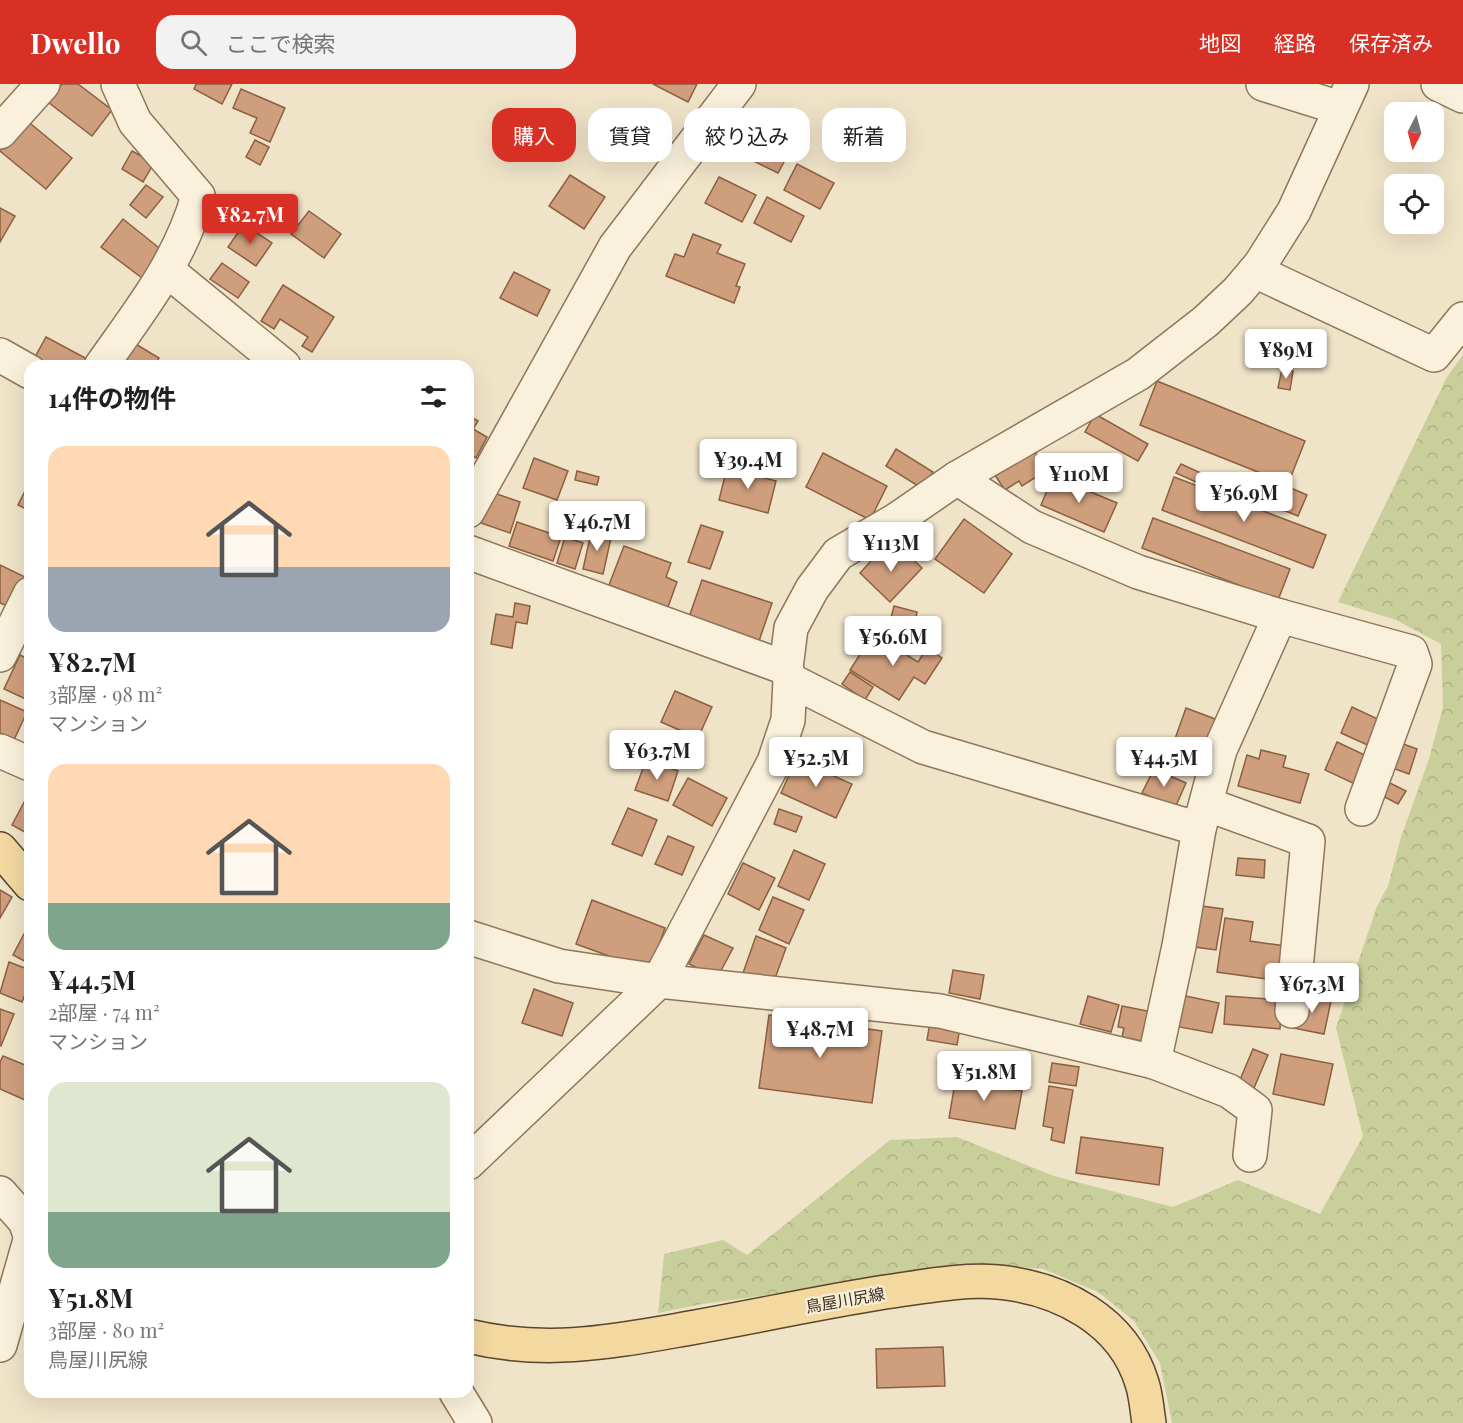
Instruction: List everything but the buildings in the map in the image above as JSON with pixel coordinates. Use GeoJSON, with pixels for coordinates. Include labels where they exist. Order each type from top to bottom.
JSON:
{"type":"FeatureCollection","features":[{"type":"Feature","properties":{"kind":"main road"},"geometry":{"type":"LineString","coordinates":[[0,849],[24,877]]}},
{"type":"Feature","properties":{"kind":"main road","name":"鳥屋川尻線"},"geometry":{"type":"LineString","coordinates":[[474,1337],[528,1347],[606,1342],[886,1292],[972,1282],[998,1282],[1020,1285],[1064,1299],[1100,1319],[1131,1359],[1142,1383],[1149,1423]]}},
{"type":"Feature","properties":{"kind":"street"},"geometry":{"type":"LineString","coordinates":[[0,132],[43,84]]}},
{"type":"Feature","properties":{"kind":"street"},"geometry":{"type":"LineString","coordinates":[[104,360],[168,271],[193,215],[198,196],[135,122],[118,84]]}},
{"type":"Feature","properties":{"kind":"street"},"geometry":{"type":"LineString","coordinates":[[474,501],[615,247],[739,84]]}},
{"type":"Feature","properties":{"kind":"street"},"geometry":{"type":"LineString","coordinates":[[474,1157],[659,981],[774,762],[788,720],[791,628],[812,589],[838,554],[896,520],[957,478],[1138,374],[1206,321],[1255,271],[1294,211],[1346,96],[1263,84]]}},
{"type":"Feature","properties":{"kind":"street"},"geometry":{"type":"LineString","coordinates":[[1437,84],[1463,96]]}},
{"type":"Feature","properties":{"kind":"street"},"geometry":{"type":"LineString","coordinates":[[168,271],[277,360]]}},
{"type":"Feature","properties":{"kind":"street"},"geometry":{"type":"LineString","coordinates":[[1255,271],[1434,355],[1463,319]]}},
{"type":"Feature","properties":{"kind":"street"},"geometry":{"type":"LineString","coordinates":[[0,354],[24,368]]}},
{"type":"Feature","properties":{"kind":"street"},"geometry":{"type":"LineString","coordinates":[[957,478],[1032,527],[1138,572],[1280,616],[1411,652],[1415,664],[1362,809]]}},
{"type":"Feature","properties":{"kind":"street"},"geometry":{"type":"LineString","coordinates":[[474,554],[788,674],[923,747],[1202,817],[1308,841],[1292,1011]]}},
{"type":"Feature","properties":{"kind":"street"},"geometry":{"type":"LineString","coordinates":[[0,655],[24,606]]}},
{"type":"Feature","properties":{"kind":"street"},"geometry":{"type":"LineString","coordinates":[[1154,1062],[1179,946],[1202,817],[1220,750],[1280,616]]}},
{"type":"Feature","properties":{"kind":"street"},"geometry":{"type":"LineString","coordinates":[[474,939],[559,966],[659,981],[940,1011],[1154,1062],[1229,1091],[1255,1110],[1250,1155]]}},
{"type":"Feature","properties":{"kind":"street"},"geometry":{"type":"LineString","coordinates":[[0,1193],[24,1220]]}},
{"type":"Feature","properties":{"kind":"street"},"geometry":{"type":"LineString","coordinates":[[0,1345],[24,1261]]}},
{"type":"Feature","properties":{"kind":"street"},"geometry":{"type":"LineString","coordinates":[[460,1398],[475,1423]]}},
{"type":"Feature","properties":{"kind":"green space"},"geometry":{"type":"Polygon","coordinates":[[[1463,355],[1463,1423],[1172,1423],[1160,1363],[1134,1321],[1098,1292],[1043,1269],[987,1265],[703,1304],[658,1313],[664,1254],[723,1240],[747,1255],[890,1140],[957,1137],[1054,1176],[1173,1207],[1238,1180],[1320,1214],[1363,1136],[1336,1028],[1377,906],[1388,886],[1401,837],[1429,759],[1443,707],[1441,644],[1396,620],[1338,602],[1447,377],[1463,355]]]}}]}
